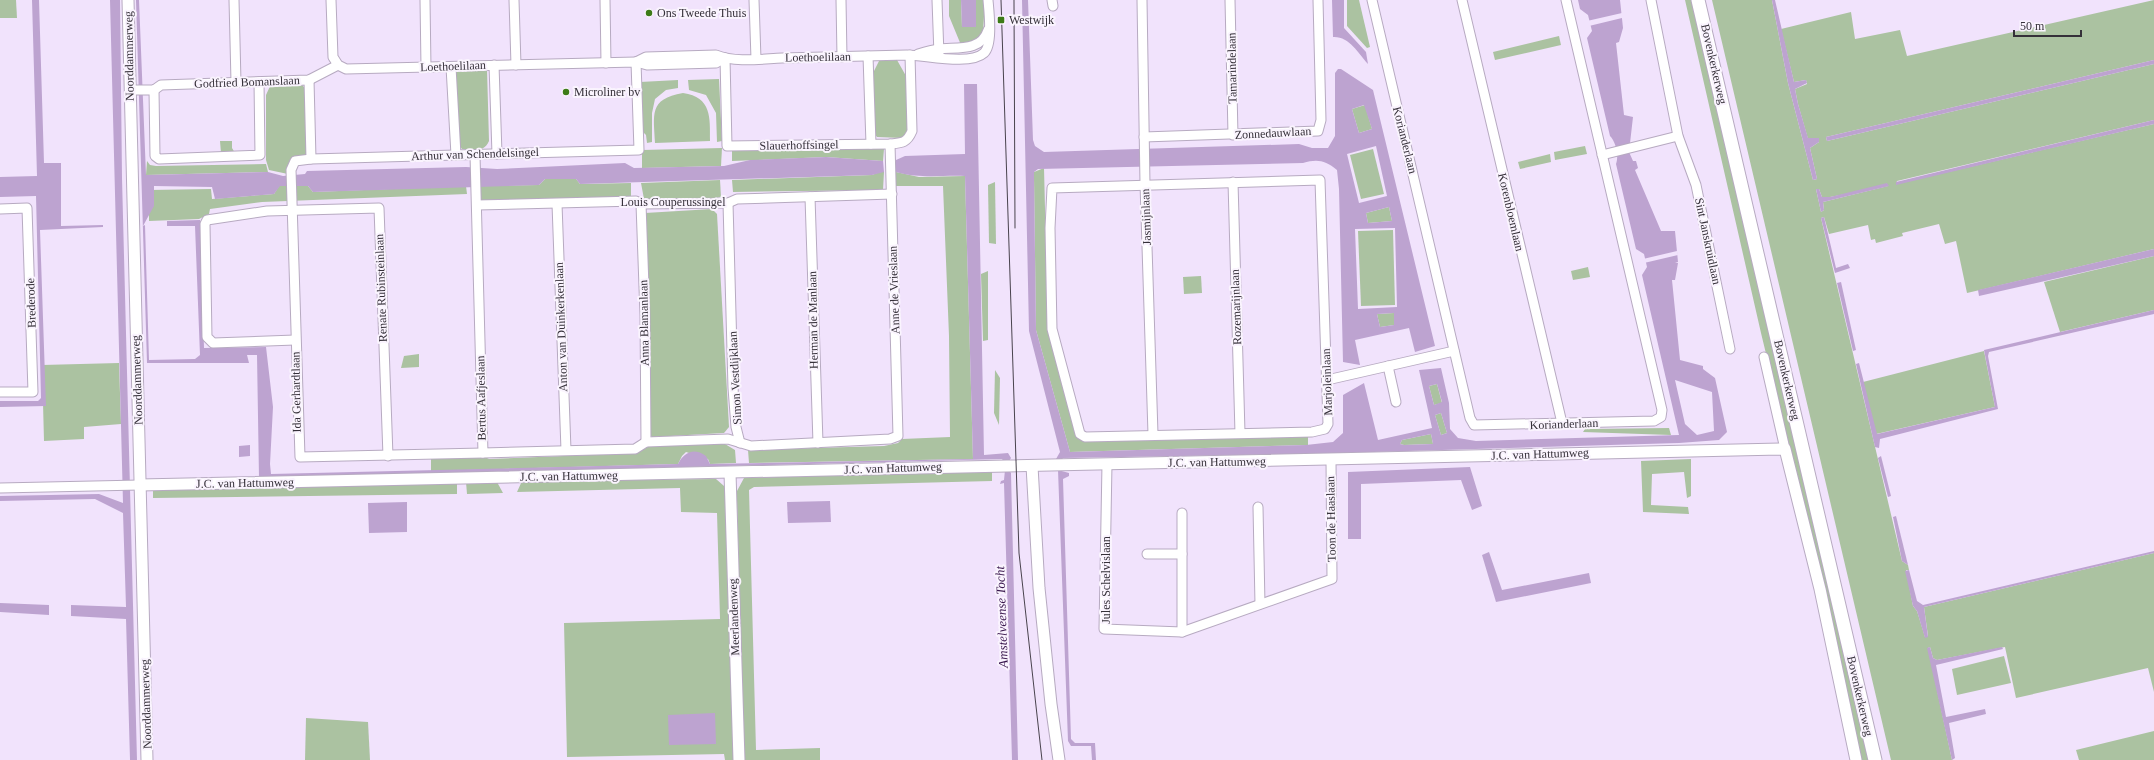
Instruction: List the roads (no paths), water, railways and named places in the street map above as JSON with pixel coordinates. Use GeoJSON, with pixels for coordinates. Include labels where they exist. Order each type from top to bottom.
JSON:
{"type":"FeatureCollection","features":[{"type":"Feature","properties":{"kind":"main road","name":"Bovenkerkerweg"},"geometry":{"type":"LineString","coordinates":[[1698,0],[1875,760]]}},
{"type":"Feature","properties":{"kind":"street","name":"Noorddammerweg"},"geometry":{"type":"LineString","coordinates":[[128,0],[133,90],[135,485],[147,760]]}},
{"type":"Feature","properties":{"kind":"street"},"geometry":{"type":"LineString","coordinates":[[234,0],[236,82]]}},
{"type":"Feature","properties":{"kind":"street"},"geometry":{"type":"LineString","coordinates":[[332,0],[333,57],[338,66]]}},
{"type":"Feature","properties":{"kind":"street"},"geometry":{"type":"LineString","coordinates":[[425,0],[426,67]]}},
{"type":"Feature","properties":{"kind":"street"},"geometry":{"type":"LineString","coordinates":[[514,0],[516,65]]}},
{"type":"Feature","properties":{"kind":"street"},"geometry":{"type":"LineString","coordinates":[[605,0],[606,63]]}},
{"type":"Feature","properties":{"kind":"street"},"geometry":{"type":"LineString","coordinates":[[754,0],[756,59]]}},
{"type":"Feature","properties":{"kind":"street"},"geometry":{"type":"LineString","coordinates":[[841,0],[842,57]]}},
{"type":"Feature","properties":{"kind":"street"},"geometry":{"type":"LineString","coordinates":[[937,0],[939,54]]}},
{"type":"Feature","properties":{"kind":"street","name":"Loethoelilaan"},"geometry":{"type":"LineString","coordinates":[[338,66],[346,69],[636,62],[647,65],[716,63],[725,58],[756,59],[939,54],[974,58],[984,53],[989,46],[988,0]]}},
{"type":"Feature","properties":{"kind":"street","name":"Jasmijnlaan"},"geometry":{"type":"LineString","coordinates":[[1142,0],[1145,184],[1153,434]]}},
{"type":"Feature","properties":{"kind":"street","name":"Tamarindelaan"},"geometry":{"type":"LineString","coordinates":[[1230,0],[1233,135]]}},
{"type":"Feature","properties":{"kind":"street","name":"Zonnedauwlaan"},"geometry":{"type":"LineString","coordinates":[[1144,141],[1318,131],[1321,120],[1318,0]]}},
{"type":"Feature","properties":{"kind":"street","name":"Korianderlaan"},"geometry":{"type":"LineString","coordinates":[[1372,0],[1470,418],[1474,425],[1654,421],[1661,417],[1662,414],[1566,0]]}},
{"type":"Feature","properties":{"kind":"street","name":"Korenbloemlaan"},"geometry":{"type":"LineString","coordinates":[[1462,0],[1562,423]]}},
{"type":"Feature","properties":{"kind":"street","name":"Sint Janskruidlaan"},"geometry":{"type":"LineString","coordinates":[[1651,0],[1678,136],[1696,186],[1730,348]]}},
{"type":"Feature","properties":{"kind":"street","name":"Slauerhoffsingel"},"geometry":{"type":"LineString","coordinates":[[725,58],[727,146],[890,144],[904,143],[909,139],[912,131],[910,55]]}},
{"type":"Feature","properties":{"kind":"street"},"geometry":{"type":"LineString","coordinates":[[868,56],[871,144]]}},
{"type":"Feature","properties":{"kind":"street","name":"Arthur van Schendelsingel"},"geometry":{"type":"LineString","coordinates":[[311,159],[639,150],[636,62]]}},
{"type":"Feature","properties":{"kind":"street"},"geometry":{"type":"LineString","coordinates":[[494,65],[497,154]]}},
{"type":"Feature","properties":{"kind":"street","name":"Godfried Bomanslaan"},"geometry":{"type":"LineString","coordinates":[[133,90],[150,90],[160,85],[309,80],[338,66]]}},
{"type":"Feature","properties":{"kind":"street"},"geometry":{"type":"LineString","coordinates":[[451,66],[456,155]]}},
{"type":"Feature","properties":{"kind":"street"},"geometry":{"type":"LineString","coordinates":[[309,80],[311,159]]}},
{"type":"Feature","properties":{"kind":"street"},"geometry":{"type":"LineString","coordinates":[[150,90],[155,156],[159,159],[260,155],[259,82]]}},
{"type":"Feature","properties":{"kind":"street"},"geometry":{"type":"LineString","coordinates":[[1602,155],[1678,136]]}},
{"type":"Feature","properties":{"kind":"street","name":"Anne de Vrieslaan"},"geometry":{"type":"LineString","coordinates":[[890,144],[898,436]]}},
{"type":"Feature","properties":{"kind":"street","name":"Bertus Aafjeslaan"},"geometry":{"type":"LineString","coordinates":[[475,154],[483,453],[635,449],[646,442],[728,439],[740,442]]}},
{"type":"Feature","properties":{"kind":"street","name":"Ida Gerhardtlaan"},"geometry":{"type":"LineString","coordinates":[[311,159],[295,161],[291,170],[295,340],[300,457],[483,453]]}},
{"type":"Feature","properties":{"kind":"street","name":"Marjoleinlaan"},"geometry":{"type":"LineString","coordinates":[[1320,180],[1328,424],[1325,430],[1312,432],[1153,434],[1085,437],[1080,434],[1052,329],[1050,231],[1052,188],[1145,184],[1320,180]]}},
{"type":"Feature","properties":{"kind":"street","name":"Rozemarijnlaan"},"geometry":{"type":"LineString","coordinates":[[1233,182],[1240,433]]}},
{"type":"Feature","properties":{"kind":"street","name":"Louis Couperussingel"},"geometry":{"type":"LineString","coordinates":[[477,205],[636,201],[641,204],[728,203],[737,199],[892,194]]}},
{"type":"Feature","properties":{"kind":"street","name":"Herman de Manlaan"},"geometry":{"type":"LineString","coordinates":[[810,196],[818,443]]}},
{"type":"Feature","properties":{"kind":"street","name":"Simon Vestdijklaan"},"geometry":{"type":"LineString","coordinates":[[728,203],[733,388],[736,426],[740,442],[751,446],[890,439],[898,436]]}},
{"type":"Feature","properties":{"kind":"street","name":"Anton van Duinkerkenlaan"},"geometry":{"type":"LineString","coordinates":[[557,204],[566,450]]}},
{"type":"Feature","properties":{"kind":"street","name":"Anna Blamanlaan"},"geometry":{"type":"LineString","coordinates":[[641,204],[645,315],[646,442]]}},
{"type":"Feature","properties":{"kind":"street","name":"Brederode"},"geometry":{"type":"LineString","coordinates":[[0,209],[28,208],[33,392],[0,392]]}},
{"type":"Feature","properties":{"kind":"street","name":"Renate Rubinsteinlaan"},"geometry":{"type":"LineString","coordinates":[[292,210],[379,208],[388,456]]}},
{"type":"Feature","properties":{"kind":"street"},"geometry":{"type":"LineString","coordinates":[[292,210],[267,211],[207,220],[205,224],[207,337],[213,343],[295,340]]}},
{"type":"Feature","properties":{"kind":"street"},"geometry":{"type":"LineString","coordinates":[[1327,380],[1454,351]]}},
{"type":"Feature","properties":{"kind":"street","name":"Bovenkerkerweg"},"geometry":{"type":"LineString","coordinates":[[1764,357],[1820,589],[1856,760]]}},
{"type":"Feature","properties":{"kind":"street"},"geometry":{"type":"LineString","coordinates":[[1388,366],[1396,402]]}},
{"type":"Feature","properties":{"kind":"street","name":"J.C. van Hattumweg"},"geometry":{"type":"LineString","coordinates":[[0,488],[1785,449]]}},
{"type":"Feature","properties":{"kind":"street","name":"Toon de Haaslaan"},"geometry":{"type":"LineString","coordinates":[[1331,460],[1332,579]]}},
{"type":"Feature","properties":{"kind":"street","name":"Jules Schelvislaan"},"geometry":{"type":"LineString","coordinates":[[1107,464],[1104,629],[1182,632],[1332,579]]}},
{"type":"Feature","properties":{"kind":"street"},"geometry":{"type":"LineString","coordinates":[[1032,466],[1039,588],[1050,704],[1059,760]]}},
{"type":"Feature","properties":{"kind":"street","name":"Meerlandenweg"},"geometry":{"type":"LineString","coordinates":[[730,473],[738,760]]}},
{"type":"Feature","properties":{"kind":"street"},"geometry":{"type":"LineString","coordinates":[[1258,507],[1260,604]]}},
{"type":"Feature","properties":{"kind":"street"},"geometry":{"type":"LineString","coordinates":[[1182,513],[1182,632]]}},
{"type":"Feature","properties":{"kind":"street"},"geometry":{"type":"LineString","coordinates":[[1147,554],[1182,554]]}},
{"type":"Feature","properties":{"kind":"tram line"},"geometry":{"type":"LineString","coordinates":[[1001,0],[1019,553],[1042,760]]}},
{"type":"Feature","properties":{"kind":"tram line"},"geometry":{"type":"LineString","coordinates":[[1014,0],[1015,228]]}},
{"type":"Feature","properties":{"kind":"place","name":"Ons Tweede Thuis"},"geometry":{"type":"Point","coordinates":[649,13]}},
{"type":"Feature","properties":{"kind":"place","name":"Westwijk"},"geometry":{"type":"Point","coordinates":[1001,20]}},
{"type":"Feature","properties":{"kind":"place","name":"Microliner bv"},"geometry":{"type":"Point","coordinates":[566,92]}},
{"type":"Feature","properties":{"kind":"water label","name":"Amstelveense Tocht"},"geometry":{"type":"Point","coordinates":[1001,617]}}]}
